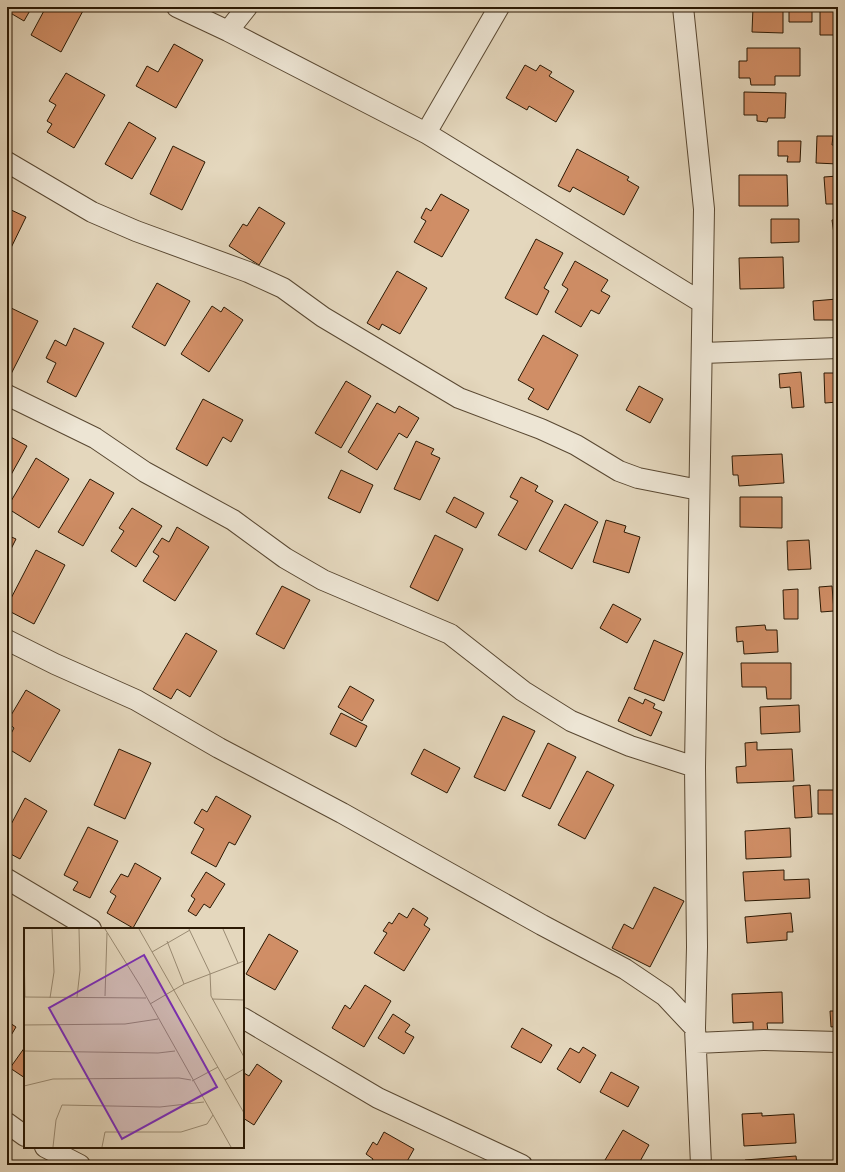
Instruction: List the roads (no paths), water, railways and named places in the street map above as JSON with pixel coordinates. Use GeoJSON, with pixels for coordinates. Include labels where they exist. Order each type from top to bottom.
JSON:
{"type":"FeatureCollection","features":[{"type":"Feature","properties":{"kind":"street"},"geometry":{"type":"LineString","coordinates":[[177,7],[228,31],[426,133],[701,302]]}},
{"type":"Feature","properties":{"kind":"street"},"geometry":{"type":"LineString","coordinates":[[228,31],[247,7]]}},
{"type":"Feature","properties":{"kind":"street"},"geometry":{"type":"LineString","coordinates":[[426,133],[499,7]]}},
{"type":"Feature","properties":{"kind":"street"},"geometry":{"type":"LineString","coordinates":[[683,7],[704,209],[701,302],[702,353],[695,767],[697,947],[695,1035],[701,1165]]}},
{"type":"Feature","properties":{"kind":"street"},"geometry":{"type":"LineString","coordinates":[[7,162],[92,212],[136,231],[248,272],[283,288],[323,317],[458,398],[548,432],[576,445],[619,471],[638,478],[699,490]]}},
{"type":"Feature","properties":{"kind":"street"},"geometry":{"type":"LineString","coordinates":[[702,353],[838,348]]}},
{"type":"Feature","properties":{"kind":"street"},"geometry":{"type":"LineString","coordinates":[[7,395],[95,438],[145,472],[233,520],[284,558],[323,580],[450,634],[523,691],[571,721],[630,746],[695,767]]}},
{"type":"Feature","properties":{"kind":"street"},"geometry":{"type":"LineString","coordinates":[[7,640],[55,664],[136,700],[218,748],[342,813],[542,925],[625,969],[665,996],[695,1035],[764,1040],[838,1042]]}},
{"type":"Feature","properties":{"kind":"street"},"geometry":{"type":"LineString","coordinates":[[7,880],[89,928]]}},
{"type":"Feature","properties":{"kind":"street"},"geometry":{"type":"LineString","coordinates":[[244,1019],[378,1098],[522,1165]]}},
{"type":"Feature","properties":{"kind":"street"},"geometry":{"type":"LineString","coordinates":[[7,1123],[24,1135]]}},
{"type":"Feature","properties":{"kind":"street"},"geometry":{"type":"LineString","coordinates":[[47,1148],[80,1165]]}}]}
